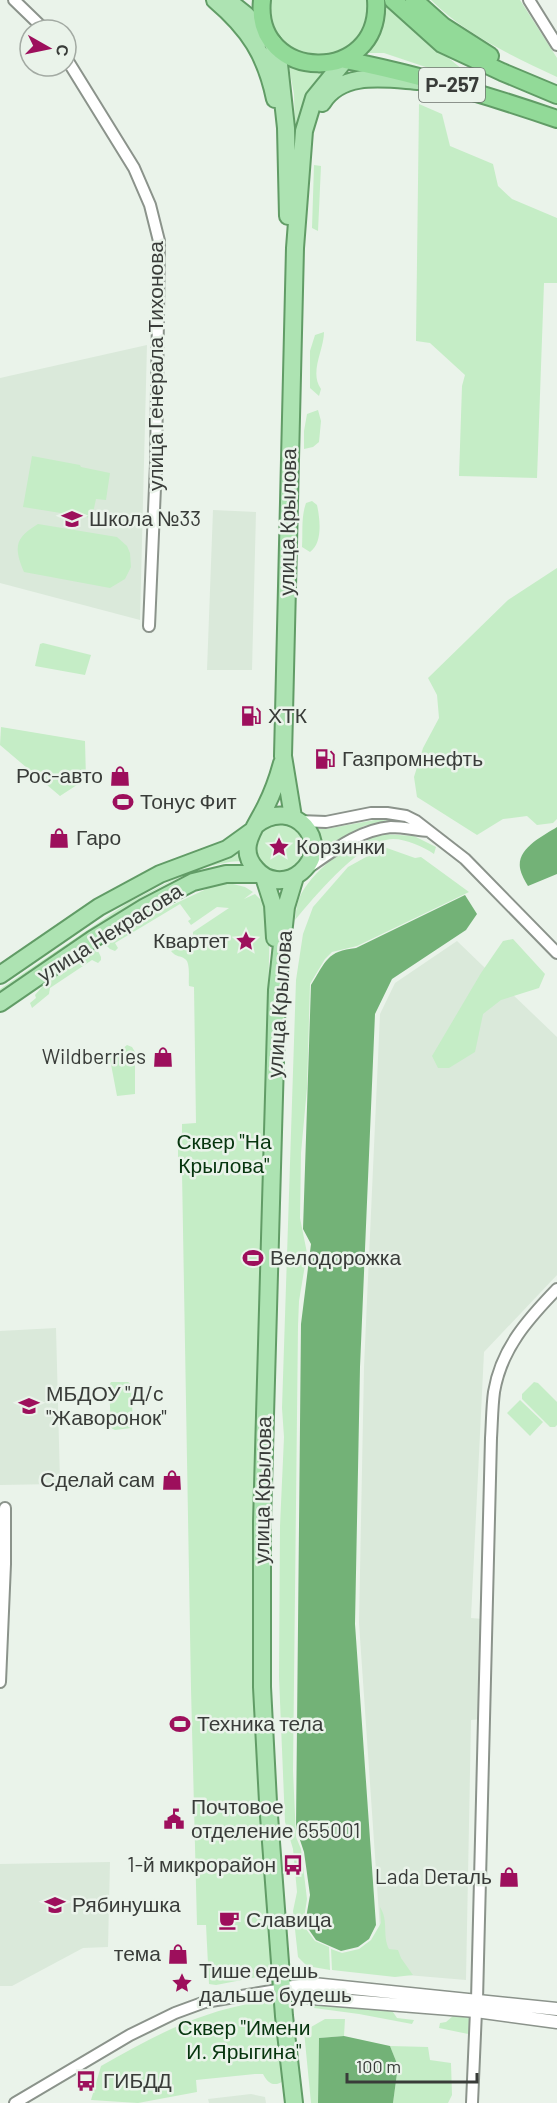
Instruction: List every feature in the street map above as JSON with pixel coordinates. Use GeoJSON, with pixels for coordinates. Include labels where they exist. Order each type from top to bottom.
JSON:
{"type":"FeatureCollection","features":[{"type":"Feature","properties":{"kind":"highway"},"geometry":{"type":"LineString","coordinates":[[262,0],[265,28],[273,43]]}},
{"type":"Feature","properties":{"kind":"highway"},"geometry":{"type":"LineString","coordinates":[[345,60],[358,49],[369,33],[376,15],[376,0]]}},
{"type":"Feature","properties":{"kind":"highway","name":"Р-257"},"geometry":{"type":"LineString","coordinates":[[393,0],[442,44],[557,94]]}},
{"type":"Feature","properties":{"kind":"highway","name":"Р-257"},"geometry":{"type":"LineString","coordinates":[[414,0],[436,21],[458,37],[557,94]]}},
{"type":"Feature","properties":{"kind":"highway","name":"Р-257"},"geometry":{"type":"LineString","coordinates":[[273,43],[289,56],[303,63],[318,65],[345,60],[405,72],[557,118]]}},
{"type":"Feature","properties":{"kind":"main road"},"geometry":{"type":"LineString","coordinates":[[215,0],[246,30],[267,69],[277,106],[286,166]]}},
{"type":"Feature","properties":{"kind":"main road"},"geometry":{"type":"LineString","coordinates":[[227,0],[246,15],[273,43],[283,89],[291,406]]}},
{"type":"Feature","properties":{"kind":"main road"},"geometry":{"type":"LineString","coordinates":[[291,406],[295,248],[300,176],[308,114],[314,98],[345,60]]}},
{"type":"Feature","properties":{"kind":"main road"},"geometry":{"type":"LineString","coordinates":[[300,176],[313,123],[320,105],[336,88],[357,80],[376,78],[448,84]]}},
{"type":"Feature","properties":{"kind":"main road","name":"улица Крылова"},"geometry":{"type":"LineString","coordinates":[[291,406],[284,756],[296,819],[306,828],[313,847],[307,867],[297,875],[286,907],[277,990],[261,1596],[262,1701],[268,1802],[284,2016],[294,2103]]}},
{"type":"Feature","properties":{"kind":"main road"},"geometry":{"type":"LineString","coordinates":[[277,990],[274,911],[262,875],[249,859],[247,849],[254,828],[277,781],[284,756]]}},
{"type":"Feature","properties":{"kind":"main road"},"geometry":{"type":"LineString","coordinates":[[254,828],[273,815],[296,819]]}},
{"type":"Feature","properties":{"kind":"main road","name":"улица Некрасова"},"geometry":{"type":"LineString","coordinates":[[0,975],[99,907],[159,874],[227,849],[254,828]]}},
{"type":"Feature","properties":{"kind":"main road","name":"улица Некрасова"},"geometry":{"type":"LineString","coordinates":[[0,1003],[93,939],[193,882],[226,874],[262,875]]}},
{"type":"Feature","properties":{"kind":"main road"},"geometry":{"type":"LineString","coordinates":[[262,875],[274,880],[285,880],[297,875]]}},
{"type":"Feature","properties":{"kind":"street"},"geometry":{"type":"LineString","coordinates":[[14,0],[33,18]]}},
{"type":"Feature","properties":{"kind":"street"},"geometry":{"type":"LineString","coordinates":[[529,0],[557,45]]}},
{"type":"Feature","properties":{"kind":"street","name":"улица Генерала Тихонова"},"geometry":{"type":"LineString","coordinates":[[78,77],[134,168],[150,205],[159,241],[156,464],[149,626]]}},
{"type":"Feature","properties":{"kind":"street"},"geometry":{"type":"LineString","coordinates":[[296,819],[326,822],[371,813],[387,813],[406,816],[416,821],[465,859],[557,953]]}},
{"type":"Feature","properties":{"kind":"street"},"geometry":{"type":"LineString","coordinates":[[297,875],[332,851],[368,832],[393,827],[429,831]]}},
{"type":"Feature","properties":{"kind":"street"},"geometry":{"type":"LineString","coordinates":[[472,2103],[494,1391],[503,1360],[513,1340],[557,1289]]}},
{"type":"Feature","properties":{"kind":"street"},"geometry":{"type":"LineString","coordinates":[[1,1682],[5,1508]]}},
{"type":"Feature","properties":{"kind":"street"},"geometry":{"type":"LineString","coordinates":[[15,2103],[111,2046],[175,2013],[205,2002],[283,1989],[312,1998],[557,2009]]}},
{"type":"Feature","properties":{"kind":"street"},"geometry":{"type":"LineString","coordinates":[[476,2006],[557,2022]]}},
{"type":"Feature","properties":{"kind":"shaded area","name":"Школа №33"},"geometry":{"type":"Polygon","coordinates":[[[147,345],[140,620],[0,583],[0,378],[147,345]]]}},
{"type":"Feature","properties":{"kind":"shaded area"},"geometry":{"type":"Polygon","coordinates":[[[213,510],[256,512],[252,670],[207,670],[213,510]]]}},
{"type":"Feature","properties":{"kind":"shaded area"},"geometry":{"type":"Polygon","coordinates":[[[557,827],[557,874],[528,886],[520,868],[523,854],[532,843],[557,827]]]}},
{"type":"Feature","properties":{"kind":"shaded area"},"geometry":{"type":"Polygon","coordinates":[[[465,895],[477,914],[466,930],[392,979],[375,1014],[360,1367],[355,1624],[376,1925],[369,1939],[358,1947],[341,1951],[316,1940],[305,1924],[310,1895],[304,1852],[296,1828],[301,1324],[311,1244],[303,1229],[311,985],[324,964],[333,955],[346,949],[356,948],[465,895]]]}},
{"type":"Feature","properties":{"kind":"shaded area"},"geometry":{"type":"Polygon","coordinates":[[[457,941],[557,1037],[557,1275],[484,1352],[471,1618],[484,1619],[482,1719],[471,1720],[466,1980],[383,1973],[359,1623],[364,1367],[380,1014],[395,983],[457,941]]]}},
{"type":"Feature","properties":{"kind":"shaded area","name":"МБДОУ \"Д/с \"Жаворонок\""},"geometry":{"type":"Polygon","coordinates":[[[56,1328],[60,1481],[57,1484],[0,1485],[0,1331],[56,1328]]]}},
{"type":"Feature","properties":{"kind":"shaded area","name":"Рябинушка"},"geometry":{"type":"Polygon","coordinates":[[[110,1862],[108,1947],[83,1948],[12,1986],[0,1986],[0,1864],[110,1862]]]}},
{"type":"Feature","properties":{"kind":"shaded area"},"geometry":{"type":"Polygon","coordinates":[[[344,2036],[390,2046],[398,2066],[393,2103],[318,2103],[319,2038],[344,2036]]]}},
{"type":"Feature","properties":{"kind":"shaded area"},"geometry":{"type":"Polygon","coordinates":[[[251,2094],[265,2097],[266,2103],[209,2103],[208,2099],[251,2094]]]}},
{"type":"Feature","properties":{"kind":"green space"},"geometry":{"type":"Polygon","coordinates":[[[270,0],[368,0],[365,25],[358,38],[338,52],[326,55],[301,53],[282,39],[276,30],[270,0]]]}},
{"type":"Feature","properties":{"kind":"green space"},"geometry":{"type":"Polygon","coordinates":[[[382,0],[386,0],[407,23],[482,86],[384,53],[362,53],[382,0]]]}},
{"type":"Feature","properties":{"kind":"green space"},"geometry":{"type":"Polygon","coordinates":[[[431,0],[520,0],[557,58],[557,77],[507,53],[475,34],[459,24],[431,0]]]}},
{"type":"Feature","properties":{"kind":"green space"},"geometry":{"type":"Polygon","coordinates":[[[288,62],[329,70],[315,85],[307,100],[295,135],[294,94],[288,62]]]}},
{"type":"Feature","properties":{"kind":"green space"},"geometry":{"type":"Polygon","coordinates":[[[419,104],[442,114],[450,146],[493,164],[498,186],[512,199],[557,218],[557,283],[544,283],[537,478],[459,476],[462,386],[465,375],[430,343],[416,341],[419,104]]]}},
{"type":"Feature","properties":{"kind":"green space"},"geometry":{"type":"Polygon","coordinates":[[[314,165],[321,166],[318,231],[312,228],[314,165]]]}},
{"type":"Feature","properties":{"kind":"green space"},"geometry":{"type":"Polygon","coordinates":[[[324,332],[316,375],[321,389],[319,396],[310,388],[310,351],[315,335],[324,332]]]}},
{"type":"Feature","properties":{"kind":"green space"},"geometry":{"type":"Polygon","coordinates":[[[318,410],[321,421],[319,442],[313,447],[304,449],[307,414],[318,410]]]}},
{"type":"Feature","properties":{"kind":"green space"},"geometry":{"type":"Polygon","coordinates":[[[32,456],[110,473],[106,500],[96,499],[92,518],[23,507],[32,456]]]}},
{"type":"Feature","properties":{"kind":"green space"},"geometry":{"type":"Polygon","coordinates":[[[312,501],[317,505],[320,530],[317,543],[310,552],[302,547],[302,525],[306,503],[312,501]]]}},
{"type":"Feature","properties":{"kind":"green space"},"geometry":{"type":"Polygon","coordinates":[[[38,524],[117,537],[127,546],[130,553],[131,567],[125,579],[110,588],[24,572],[18,544],[24,534],[38,524]]]}},
{"type":"Feature","properties":{"kind":"green space"},"geometry":{"type":"Polygon","coordinates":[[[557,568],[557,819],[553,823],[537,825],[527,816],[503,819],[477,835],[417,797],[414,777],[423,748],[439,718],[437,695],[428,678],[508,600],[557,568]]]}},
{"type":"Feature","properties":{"kind":"green space"},"geometry":{"type":"Polygon","coordinates":[[[40,644],[91,655],[85,675],[35,666],[40,644]]]}},
{"type":"Feature","properties":{"kind":"green space"},"geometry":{"type":"Polygon","coordinates":[[[1,727],[85,741],[86,779],[60,796],[0,745],[1,727]]]}},
{"type":"Feature","properties":{"kind":"green space"},"geometry":{"type":"Polygon","coordinates":[[[380,819],[405,821],[404,824],[378,823],[364,826],[320,849],[320,837],[316,828],[326,829],[380,819]]]}},
{"type":"Feature","properties":{"kind":"green space"},"geometry":{"type":"Polygon","coordinates":[[[279,821],[297,828],[304,836],[306,845],[304,854],[292,869],[273,873],[263,867],[254,851],[258,833],[279,821]]]}},
{"type":"Feature","properties":{"kind":"green space"},"geometry":{"type":"Polygon","coordinates":[[[383,834],[414,836],[436,847],[434,854],[398,839],[386,840],[374,845],[336,874],[295,920],[297,904],[302,893],[326,864],[356,842],[383,834]]]}},
{"type":"Feature","properties":{"kind":"green space"},"geometry":{"type":"Polygon","coordinates":[[[384,847],[415,858],[421,857],[469,892],[357,946],[332,952],[325,959],[310,984],[307,1088],[301,1153],[300,1218],[307,1253],[299,1301],[298,1326],[293,1771],[296,1837],[301,1849],[307,1899],[303,1925],[315,1941],[329,1947],[330,1970],[307,1966],[298,1957],[293,1911],[297,1892],[293,1849],[285,1822],[279,1677],[280,1526],[284,1437],[282,1408],[296,980],[303,934],[313,907],[348,867],[384,847]]]}},
{"type":"Feature","properties":{"kind":"green space"},"geometry":{"type":"Polygon","coordinates":[[[240,853],[241,861],[221,864],[178,878],[136,901],[0,992],[0,989],[129,902],[193,870],[240,853]]]}},
{"type":"Feature","properties":{"kind":"green space","name":"Сквер \"На Крылова\""},"geometry":{"type":"Polygon","coordinates":[[[229,883],[245,887],[253,892],[244,899],[255,894],[266,905],[270,916],[261,1302],[253,1513],[255,1679],[275,1961],[262,1976],[216,1985],[209,1984],[206,1925],[197,1925],[182,1172],[178,1171],[178,1139],[182,1138],[182,1124],[196,1123],[194,987],[189,986],[187,961],[171,951],[191,936],[193,937],[193,932],[229,908],[217,907],[191,925],[188,921],[191,919],[180,904],[115,943],[118,948],[115,951],[107,946],[110,937],[134,923],[217,884],[229,883]]]}},
{"type":"Feature","properties":{"kind":"green space"},"geometry":{"type":"Polygon","coordinates":[[[513,939],[545,974],[539,988],[501,1000],[483,1014],[475,1052],[449,1068],[438,1068],[432,1056],[481,973],[503,941],[513,939]]]}},
{"type":"Feature","properties":{"kind":"green space"},"geometry":{"type":"Polygon","coordinates":[[[91,950],[98,951],[101,960],[98,963],[92,960],[50,988],[49,994],[32,1008],[30,1003],[47,981],[91,950]]]}},
{"type":"Feature","properties":{"kind":"green space"},"geometry":{"type":"Polygon","coordinates":[[[127,1045],[135,1052],[135,1094],[117,1096],[110,1059],[127,1045]]]}},
{"type":"Feature","properties":{"kind":"green space"},"geometry":{"type":"Polygon","coordinates":[[[111,1382],[131,1384],[133,1423],[131,1428],[115,1430],[111,1428],[109,1386],[111,1382]]]}},
{"type":"Feature","properties":{"kind":"green space"},"geometry":{"type":"Polygon","coordinates":[[[534,1382],[538,1383],[557,1402],[557,1425],[555,1427],[550,1427],[522,1399],[522,1394],[534,1382]]]}},
{"type":"Feature","properties":{"kind":"green space"},"geometry":{"type":"Polygon","coordinates":[[[520,1400],[543,1422],[530,1436],[507,1413],[520,1400]]]}},
{"type":"Feature","properties":{"kind":"green space"},"geometry":{"type":"Polygon","coordinates":[[[380,1907],[383,1912],[389,1949],[398,1950],[413,1975],[395,1977],[332,1970],[331,1949],[342,1953],[359,1949],[371,1940],[381,1923],[380,1907]]]}},
{"type":"Feature","properties":{"kind":"green space","name":"Сквер \"Имени И. Ярыгина\""},"geometry":{"type":"Polygon","coordinates":[[[265,2001],[274,2005],[278,2012],[284,2081],[277,2084],[272,2083],[263,2074],[255,2074],[196,2080],[197,2092],[138,2103],[91,2100],[101,2066],[160,2034],[199,2017],[265,2001]]]}},
{"type":"Feature","properties":{"kind":"green space"},"geometry":{"type":"Polygon","coordinates":[[[314,2002],[391,2009],[397,2018],[414,2020],[412,2024],[314,2008],[314,2002]]]}},
{"type":"Feature","properties":{"kind":"green space"},"geometry":{"type":"Polygon","coordinates":[[[453,2016],[468,2017],[472,2022],[473,2035],[439,2028],[440,2023],[446,2022],[453,2016]]]}},
{"type":"Feature","properties":{"kind":"green space"},"geometry":{"type":"Polygon","coordinates":[[[325,2019],[345,2019],[344,2036],[319,2038],[318,2103],[311,2103],[304,2031],[325,2019]]]}},
{"type":"Feature","properties":{"kind":"green space"},"geometry":{"type":"Polygon","coordinates":[[[390,2046],[428,2047],[430,2060],[451,2063],[452,2095],[448,2103],[393,2103],[398,2066],[390,2046]]]}},
{"type":"Feature","properties":{"kind":"place","name":"Школа №33"},"geometry":{"type":"Point","coordinates":[72,519]}},
{"type":"Feature","properties":{"kind":"place","name":"ХТК"},"geometry":{"type":"Point","coordinates":[251,716]}},
{"type":"Feature","properties":{"kind":"place","name":"Газпромнефть"},"geometry":{"type":"Point","coordinates":[325,759]}},
{"type":"Feature","properties":{"kind":"place","name":"Рос-авто"},"geometry":{"type":"Point","coordinates":[120,776]}},
{"type":"Feature","properties":{"kind":"place","name":"Тонус Фит"},"geometry":{"type":"Point","coordinates":[123,802]}},
{"type":"Feature","properties":{"kind":"place","name":"Гаро"},"geometry":{"type":"Point","coordinates":[59,838]}},
{"type":"Feature","properties":{"kind":"place","name":"Корзинки"},"geometry":{"type":"Point","coordinates":[279,847]}},
{"type":"Feature","properties":{"kind":"place","name":"Квартет"},"geometry":{"type":"Point","coordinates":[246,941]}},
{"type":"Feature","properties":{"kind":"place","name":"Wildberries"},"geometry":{"type":"Point","coordinates":[163,1057]}},
{"type":"Feature","properties":{"kind":"place","name":"Велодорожка"},"geometry":{"type":"Point","coordinates":[253,1258]}},
{"type":"Feature","properties":{"kind":"place","name":"МБДОУ \"Д/с \"Жаворонок\""},"geometry":{"type":"Point","coordinates":[29,1406]}},
{"type":"Feature","properties":{"kind":"place","name":"Сделай сам"},"geometry":{"type":"Point","coordinates":[172,1480]}},
{"type":"Feature","properties":{"kind":"place","name":"Техника тела"},"geometry":{"type":"Point","coordinates":[180,1724]}},
{"type":"Feature","properties":{"kind":"place","name":"Почтовое отделение 655001"},"geometry":{"type":"Point","coordinates":[174,1819]}},
{"type":"Feature","properties":{"kind":"place","name":"1-й микрорайон"},"geometry":{"type":"Point","coordinates":[293,1865]}},
{"type":"Feature","properties":{"kind":"place","name":"Lada Dеталь"},"geometry":{"type":"Point","coordinates":[509,1877]}},
{"type":"Feature","properties":{"kind":"place","name":"Рябинушка"},"geometry":{"type":"Point","coordinates":[55,1905]}},
{"type":"Feature","properties":{"kind":"place","name":"Славица"},"geometry":{"type":"Point","coordinates":[229,1920]}},
{"type":"Feature","properties":{"kind":"place","name":"тема"},"geometry":{"type":"Point","coordinates":[178,1954]}},
{"type":"Feature","properties":{"kind":"place","name":"Тише едешь дальше будешь"},"geometry":{"type":"Point","coordinates":[182,1983]}},
{"type":"Feature","properties":{"kind":"place","name":"ГИБДД"},"geometry":{"type":"Point","coordinates":[86,2081]}}]}
